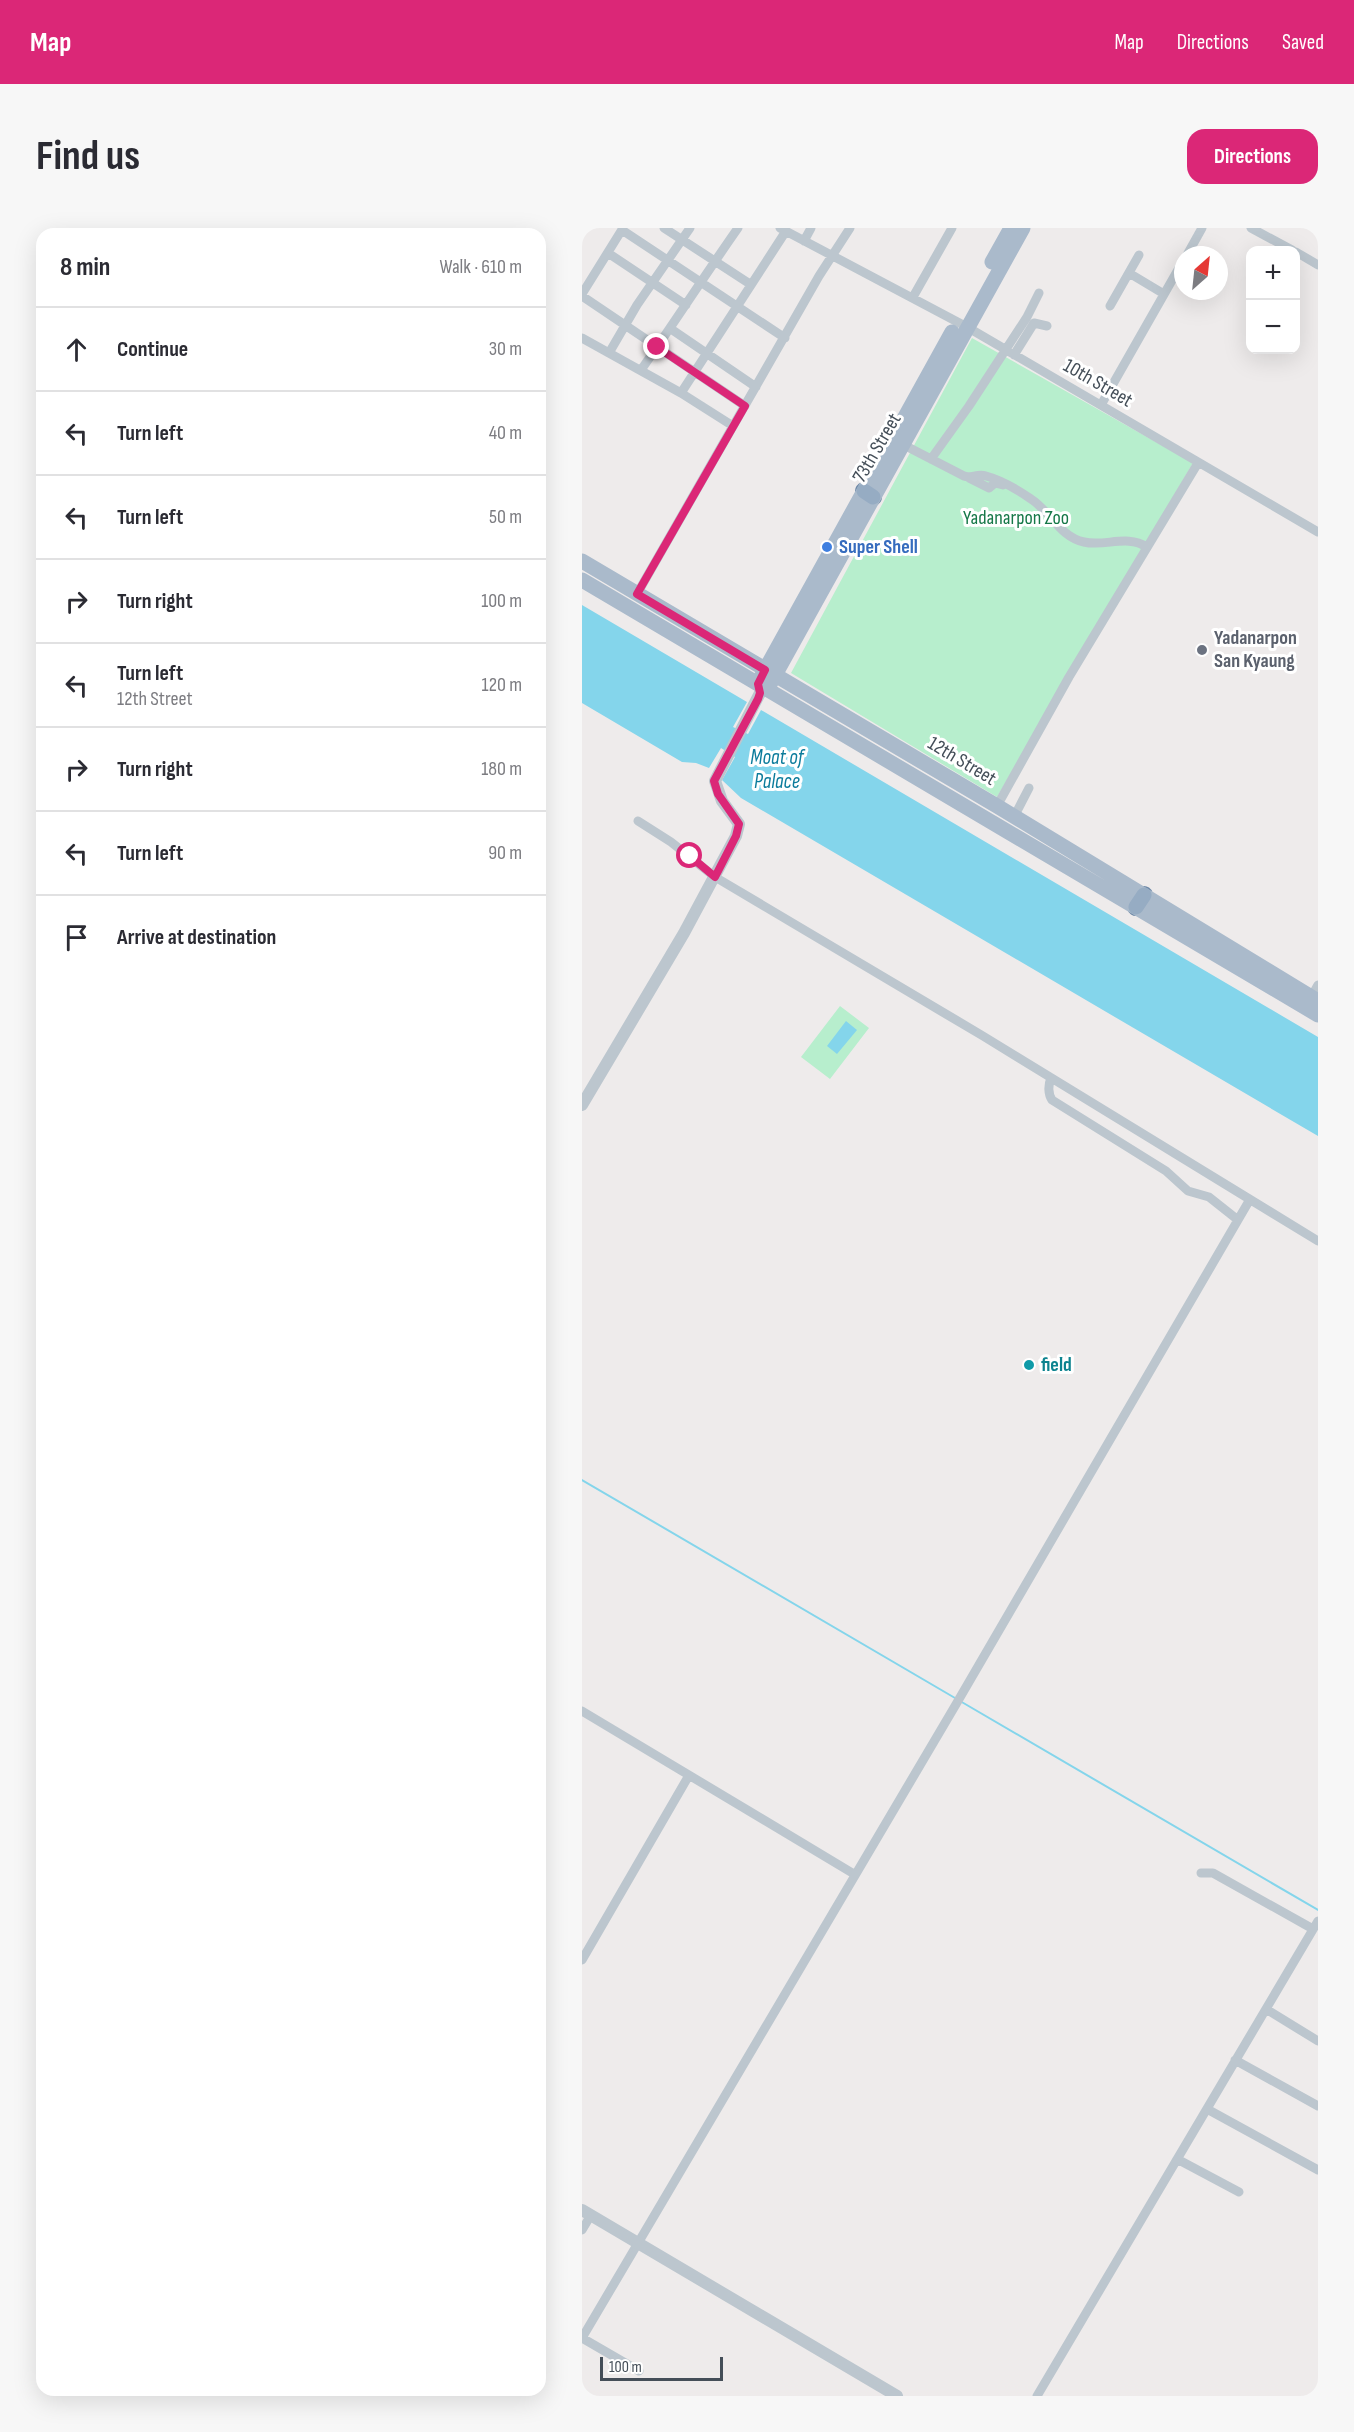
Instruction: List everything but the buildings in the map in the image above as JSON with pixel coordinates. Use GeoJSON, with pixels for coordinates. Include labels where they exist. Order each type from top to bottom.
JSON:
{"type":"FeatureCollection","features":[{"type":"Feature","properties":{"kind":"main road","name":"73th Street"},"geometry":{"type":"LineString","coordinates":[[763,686],[962,325],[1011,228]]}},
{"type":"Feature","properties":{"kind":"main road","name":"73th Street"},"geometry":{"type":"LineString","coordinates":[[962,325],[1023,228]]}},
{"type":"Feature","properties":{"kind":"main road","name":"12th Street"},"geometry":{"type":"LineString","coordinates":[[582,561],[637,594],[763,686],[997,806],[1140,901]]}},
{"type":"Feature","properties":{"kind":"main road","name":"12th Street"},"geometry":{"type":"LineString","coordinates":[[582,580],[1314,1001]]}},
{"type":"Feature","properties":{"kind":"street"},"geometry":{"type":"LineString","coordinates":[[664,228],[750,284]]}},
{"type":"Feature","properties":{"kind":"street"},"geometry":{"type":"LineString","coordinates":[[609,353],[690,228]]}},
{"type":"Feature","properties":{"kind":"street"},"geometry":{"type":"LineString","coordinates":[[641,370],[738,228]]}},
{"type":"Feature","properties":{"kind":"street"},"geometry":{"type":"LineString","coordinates":[[804,242],[811,228]]}},
{"type":"Feature","properties":{"kind":"street"},"geometry":{"type":"LineString","coordinates":[[637,594],[850,228]]}},
{"type":"Feature","properties":{"kind":"street"},"geometry":{"type":"LineString","coordinates":[[920,301],[952,228]]}},
{"type":"Feature","properties":{"kind":"street"},"geometry":{"type":"LineString","coordinates":[[1191,246],[1202,228]]}},
{"type":"Feature","properties":{"kind":"street"},"geometry":{"type":"LineString","coordinates":[[1251,228],[1285,246]]}},
{"type":"Feature","properties":{"kind":"street"},"geometry":{"type":"LineString","coordinates":[[745,406],[582,295],[623,229],[699,283],[785,338]]}},
{"type":"Feature","properties":{"kind":"street"},"geometry":{"type":"LineString","coordinates":[[681,393],[783,230]]}},
{"type":"Feature","properties":{"kind":"street","name":"10th Street"},"geometry":{"type":"LineString","coordinates":[[783,230],[920,301],[1318,532]]}},
{"type":"Feature","properties":{"kind":"street"},"geometry":{"type":"LineString","coordinates":[[608,253],[686,305]]}},
{"type":"Feature","properties":{"kind":"street"},"geometry":{"type":"LineString","coordinates":[[1300,254],[1318,265]]}},
{"type":"Feature","properties":{"kind":"street"},"geometry":{"type":"LineString","coordinates":[[1110,306],[1138,255]]}},
{"type":"Feature","properties":{"kind":"street"},"geometry":{"type":"LineString","coordinates":[[1129,273],[1164,294]]}},
{"type":"Feature","properties":{"kind":"street"},"geometry":{"type":"LineString","coordinates":[[1101,405],[1174,277]]}},
{"type":"Feature","properties":{"kind":"street"},"geometry":{"type":"LineString","coordinates":[[931,459],[950,435],[1027,317],[1040,293]]}},
{"type":"Feature","properties":{"kind":"street"},"geometry":{"type":"LineString","coordinates":[[1014,355],[1034,322],[1047,326]]}},
{"type":"Feature","properties":{"kind":"street"},"geometry":{"type":"LineString","coordinates":[[671,329],[756,387]]}},
{"type":"Feature","properties":{"kind":"street"},"geometry":{"type":"LineString","coordinates":[[582,338],[681,393],[733,426]]}},
{"type":"Feature","properties":{"kind":"street"},"geometry":{"type":"LineString","coordinates":[[898,442],[969,478],[978,474],[1008,486],[1036,502],[1060,529],[1075,539],[1093,543],[1126,541],[1141,543],[1147,547]]}},
{"type":"Feature","properties":{"kind":"street"},"geometry":{"type":"LineString","coordinates":[[997,806],[1069,677],[1198,463]]}},
{"type":"Feature","properties":{"kind":"street"},"geometry":{"type":"LineString","coordinates":[[582,1105],[715,877],[739,827],[718,794],[715,778],[763,686]]}},
{"type":"Feature","properties":{"kind":"street"},"geometry":{"type":"LineString","coordinates":[[1014,817],[1029,788]]}},
{"type":"Feature","properties":{"kind":"street"},"geometry":{"type":"LineString","coordinates":[[638,821],[671,842],[715,877],[1318,1241]]}},
{"type":"Feature","properties":{"kind":"street"},"geometry":{"type":"LineString","coordinates":[[1051,1078],[1049,1093],[1053,1100],[1166,1171],[1188,1191],[1209,1197],[1238,1220]]}},
{"type":"Feature","properties":{"kind":"street"},"geometry":{"type":"LineString","coordinates":[[1117,1141],[1127,1124]]}},
{"type":"Feature","properties":{"kind":"street"},"geometry":{"type":"LineString","coordinates":[[639,2371],[585,2340],[638,2243],[957,1703],[1249,1201]]}},
{"type":"Feature","properties":{"kind":"street"},"geometry":{"type":"LineString","coordinates":[[582,1711],[854,1874]]}},
{"type":"Feature","properties":{"kind":"street"},"geometry":{"type":"LineString","coordinates":[[582,1960],[688,1776]]}},
{"type":"Feature","properties":{"kind":"street"},"geometry":{"type":"LineString","coordinates":[[1037,2396],[1316,1925],[1213,1873],[1201,1873]]}},
{"type":"Feature","properties":{"kind":"street"},"geometry":{"type":"LineString","coordinates":[[1266,2009],[1318,2041]]}},
{"type":"Feature","properties":{"kind":"street"},"geometry":{"type":"LineString","coordinates":[[1235,2060],[1318,2106]]}},
{"type":"Feature","properties":{"kind":"street"},"geometry":{"type":"LineString","coordinates":[[1207,2109],[1318,2170]]}},
{"type":"Feature","properties":{"kind":"street"},"geometry":{"type":"LineString","coordinates":[[1177,2159],[1239,2192]]}},
{"type":"Feature","properties":{"kind":"street"},"geometry":{"type":"LineString","coordinates":[[582,2230],[586,2213],[897,2396]]}},
{"type":"Feature","properties":{"kind":"green space","name":"Yadanarpon Zoo"},"geometry":{"type":"Polygon","coordinates":[[[972,338],[1193,463],[997,797],[791,673],[972,338]]]}},
{"type":"Feature","properties":{"kind":"green space"},"geometry":{"type":"Polygon","coordinates":[[[840,1006],[869,1028],[830,1079],[801,1057],[840,1006]]]}},
{"type":"Feature","properties":{"kind":"water","name":"Moat of Palace"},"geometry":{"type":"Polygon","coordinates":[[[582,605],[747,702],[733,727],[748,734],[761,710],[1318,1037],[1318,1136],[741,798],[722,780],[735,757],[721,748],[709,768],[696,763],[682,762],[582,703],[582,605]]]}},
{"type":"Feature","properties":{"kind":"water"},"geometry":{"type":"Polygon","coordinates":[[[846,1021],[857,1030],[837,1054],[827,1046],[846,1021]]]}},
{"type":"Feature","properties":{"kind":"waterway"},"geometry":{"type":"LineString","coordinates":[[582,1480],[955,1698]]}},
{"type":"Feature","properties":{"kind":"waterway"},"geometry":{"type":"LineString","coordinates":[[960,1701],[1318,1910]]}},
{"type":"Feature","properties":{"kind":"place","name":"Super Shell"},"geometry":{"type":"Point","coordinates":[827,547]}},
{"type":"Feature","properties":{"kind":"place","name":"Yadanarpon San Kyaung"},"geometry":{"type":"Point","coordinates":[1202,650]}},
{"type":"Feature","properties":{"kind":"place","name":"field"},"geometry":{"type":"Point","coordinates":[1029,1365]}},
{"type":"Feature","properties":{"kind":"route"},"geometry":{"type":"LineString","coordinates":[[657,347],[745,406],[637,594],[765,670],[758,684],[760,693],[758,699],[714,781],[726,809],[739,824],[736,836],[715,877],[690,856]]}}]}
